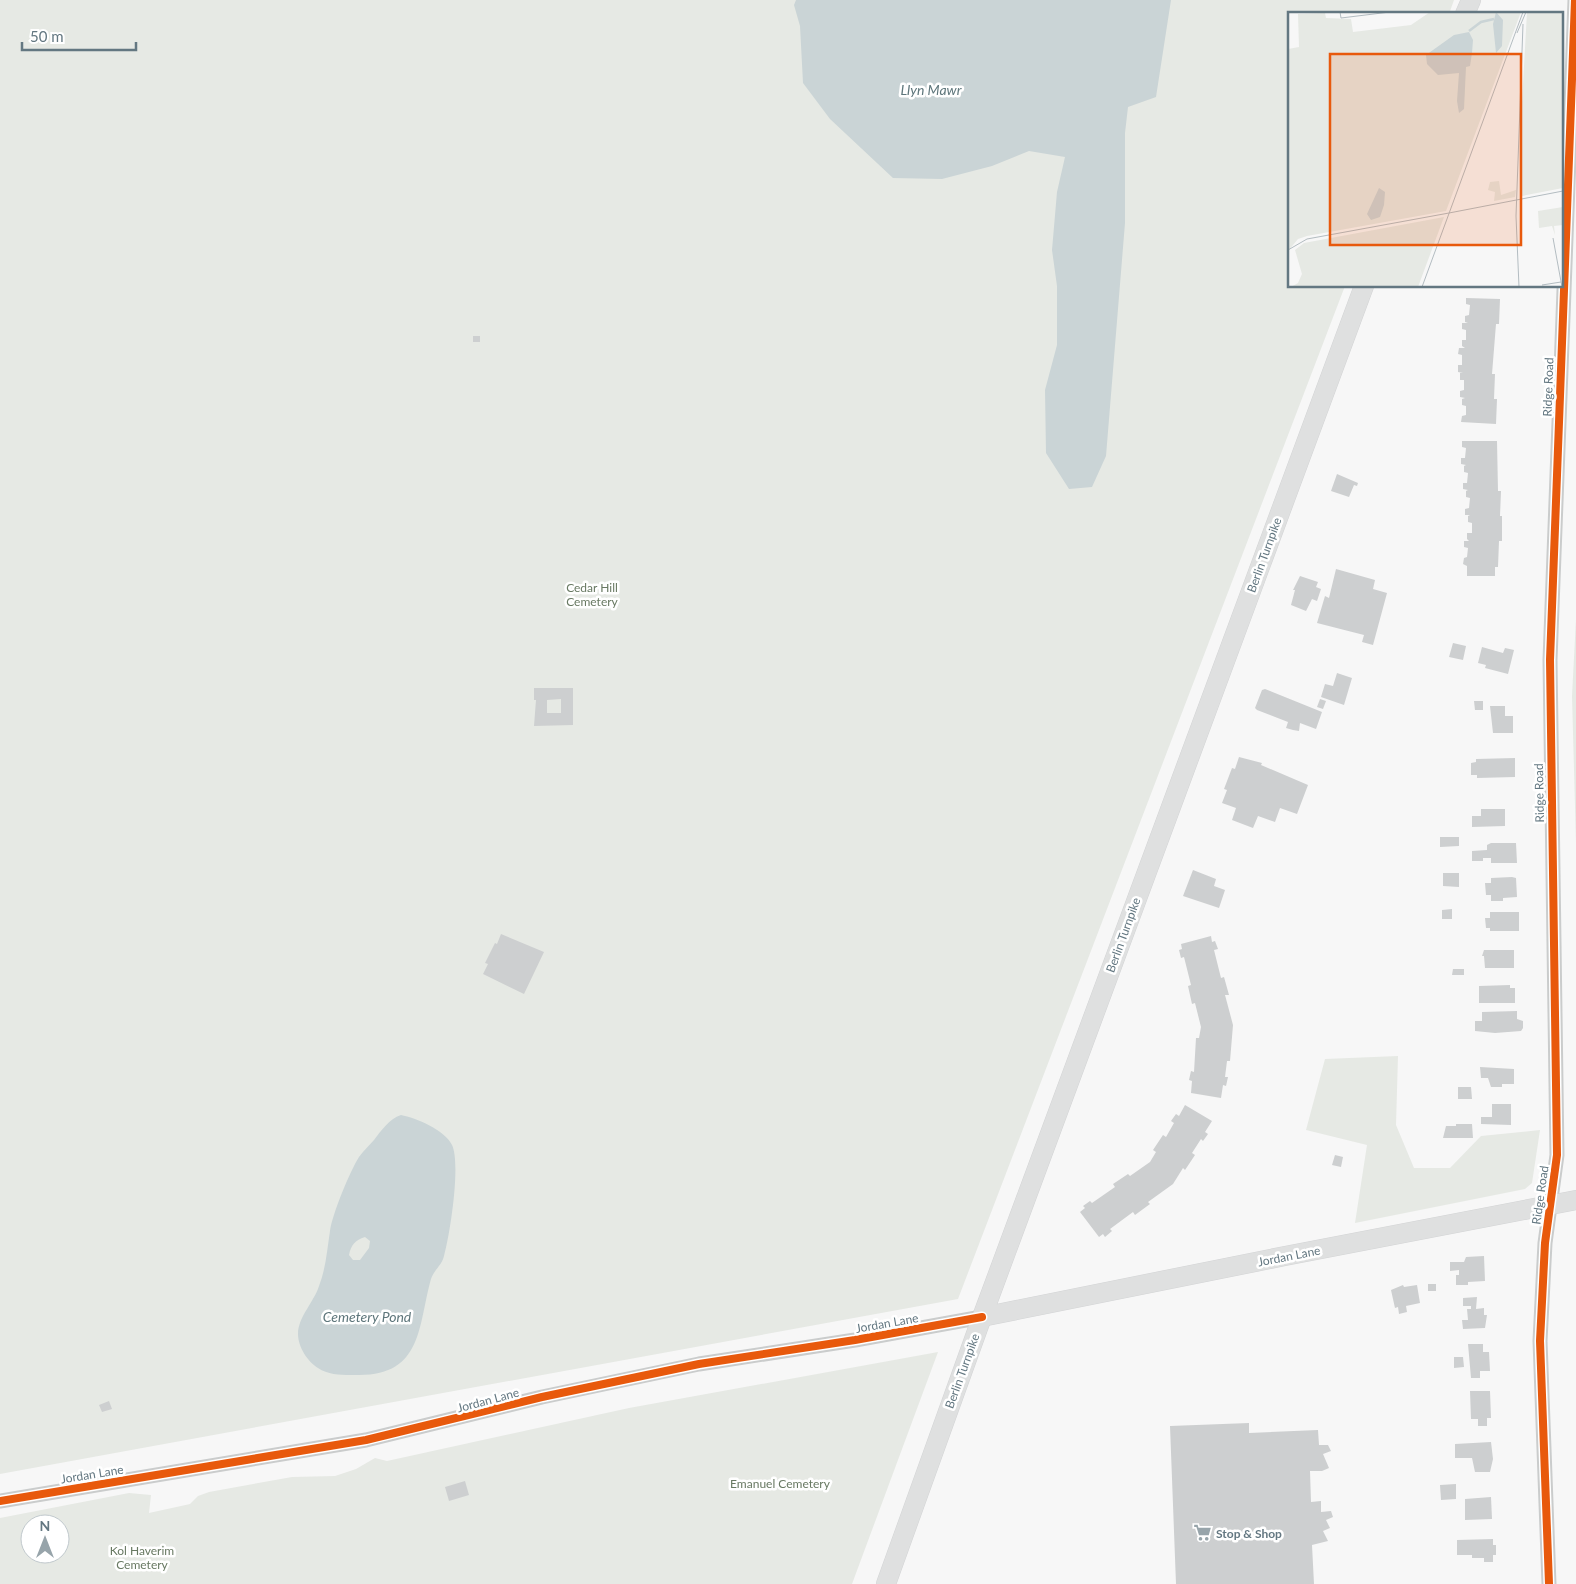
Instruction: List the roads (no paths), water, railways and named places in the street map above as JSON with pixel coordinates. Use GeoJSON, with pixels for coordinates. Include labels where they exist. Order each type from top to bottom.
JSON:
{"type":"FeatureCollection","features":[{"type":"Feature","properties":{"kind":"main road"},"geometry":{"type":"LineString","coordinates":[[1466,12],[1471,0]]}},
{"type":"Feature","properties":{"kind":"main road","name":"Berlin Turnpike"},"geometry":{"type":"LineString","coordinates":[[886,1584],[982,1317],[1363,288]]}},
{"type":"Feature","properties":{"kind":"main road","name":"Jordan Lane"},"geometry":{"type":"LineString","coordinates":[[982,1317],[1576,1200]]}},
{"type":"Feature","properties":{"kind":"street","name":"Ridge Road"},"geometry":{"type":"LineString","coordinates":[[1549,1584],[1540,1341],[1541,1298],[1549,1206],[1557,1155],[1550,660],[1575,0]]}},
{"type":"Feature","properties":{"kind":"street","name":"Jordan Lane"},"geometry":{"type":"LineString","coordinates":[[0,1501],[366,1440],[542,1397],[699,1364],[855,1340],[982,1317]]}},
{"type":"Feature","properties":{"kind":"water","name":"Llyn Mawr"},"geometry":{"type":"Polygon","coordinates":[[[796,0],[1171,0],[1156,97],[1128,107],[1125,133],[1125,223],[1106,456],[1092,487],[1069,489],[1046,453],[1045,390],[1057,345],[1057,286],[1052,250],[1057,192],[1065,157],[1029,151],[992,166],[942,179],[893,178],[830,119],[803,83],[800,26],[794,5],[796,0]]]}},
{"type":"Feature","properties":{"kind":"water","name":"Cemetery Pond"},"geometry":{"type":"Polygon","coordinates":[[[401,1115],[422,1122],[437,1130],[452,1145],[455,1183],[452,1217],[444,1256],[431,1279],[419,1330],[414,1344],[406,1357],[395,1366],[380,1373],[348,1375],[323,1371],[314,1365],[304,1354],[298,1339],[299,1328],[303,1316],[317,1292],[325,1266],[331,1224],[351,1172],[362,1153],[393,1119],[401,1115]],[[365,1237],[354,1243],[349,1255],[353,1260],[360,1260],[369,1248],[370,1241],[365,1237]]]}},
{"type":"Feature","properties":{"kind":"place","name":"Stop & Shop"},"geometry":{"type":"Point","coordinates":[1202,1533]}},
{"type":"Feature","properties":{"kind":"park label","name":"Cedar Hill Cemetery"},"geometry":{"type":"Point","coordinates":[592,594]}},
{"type":"Feature","properties":{"kind":"park label","name":"Emanuel Cemetery"},"geometry":{"type":"Point","coordinates":[780,1483]}},
{"type":"Feature","properties":{"kind":"park label","name":"Kol Haverim Cemetery"},"geometry":{"type":"Point","coordinates":[142,1557]}}]}
